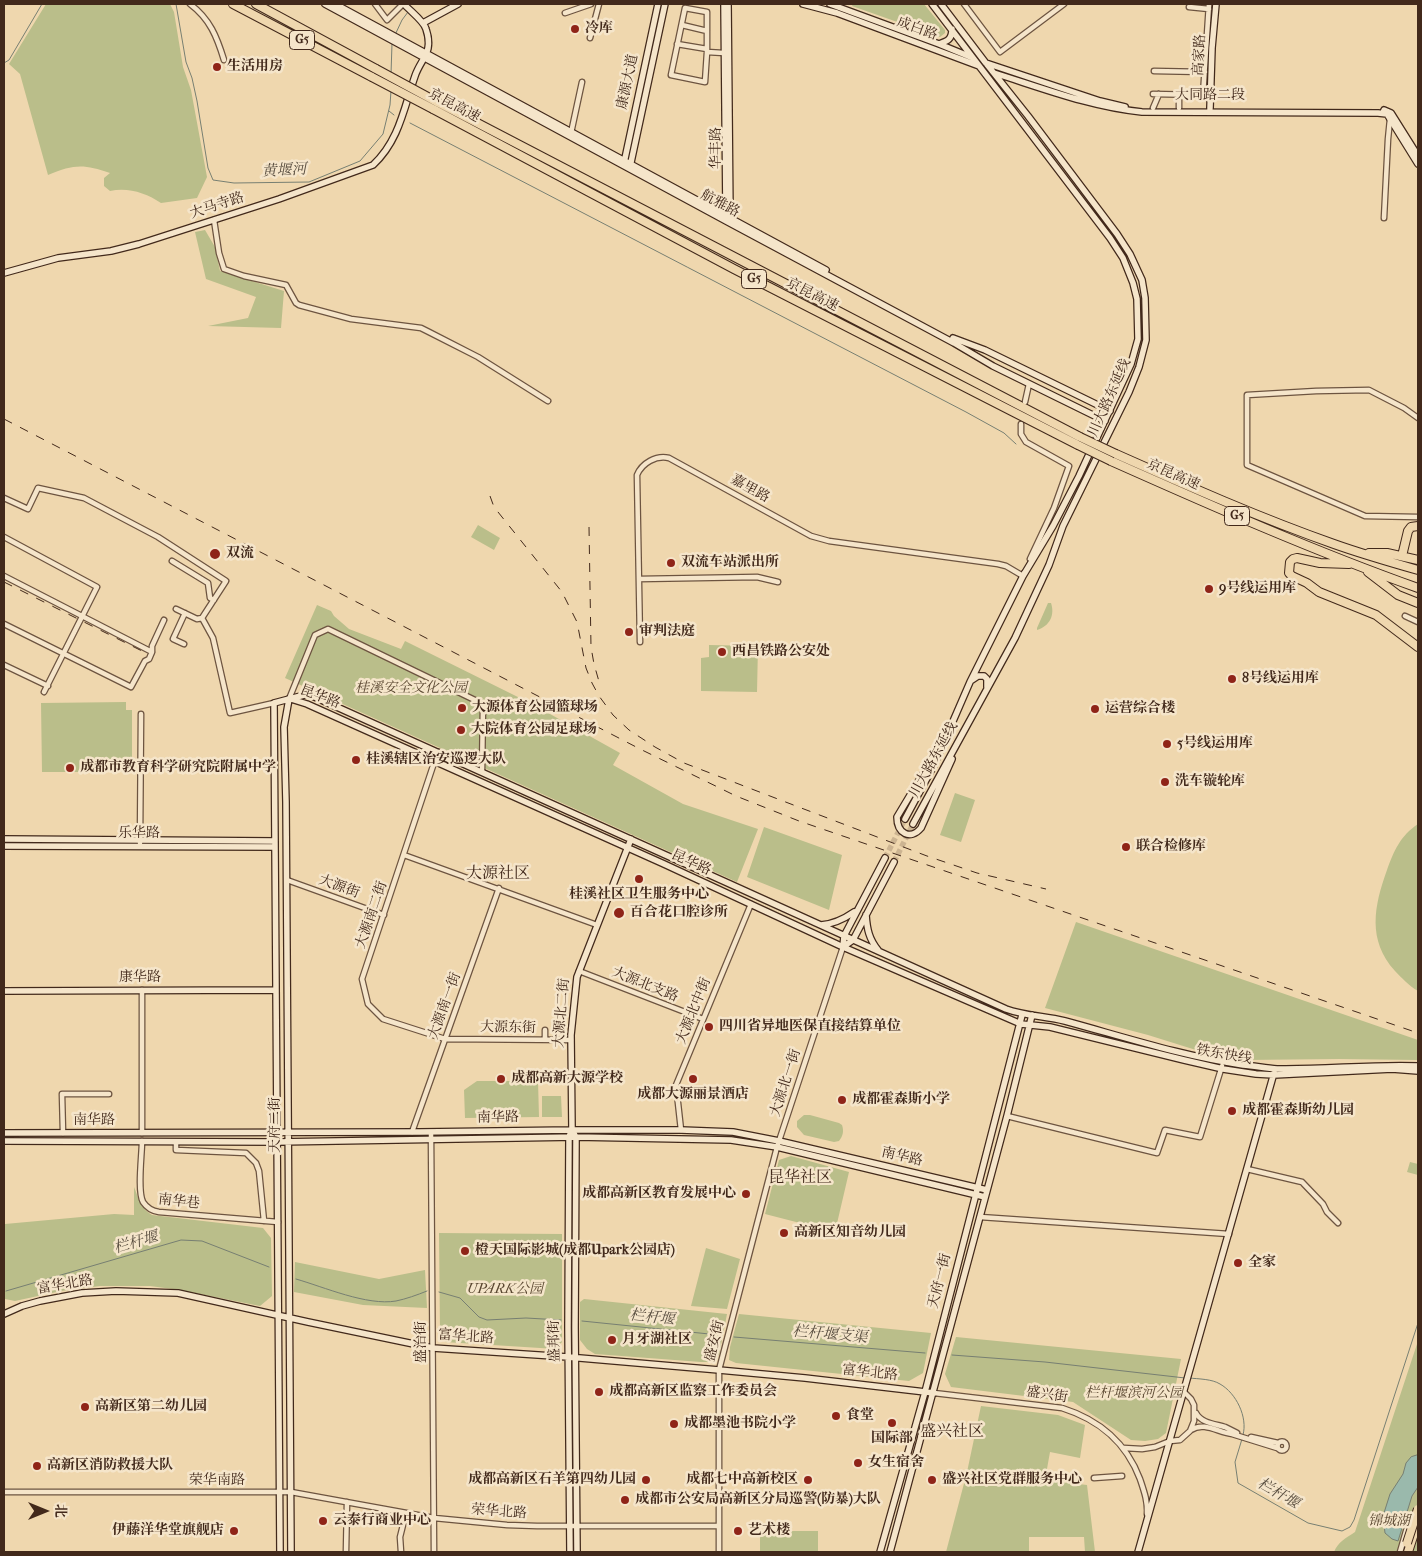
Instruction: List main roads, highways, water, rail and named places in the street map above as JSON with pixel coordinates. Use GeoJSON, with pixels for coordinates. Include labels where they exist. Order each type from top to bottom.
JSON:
{"type":"FeatureCollection","features":[{"type":"Feature","properties":{"kind":"highway","name":"京昆高速"},"geometry":{"type":"LineString","coordinates":[[233,4],[372,77],[435,105]]}},
{"type":"Feature","properties":{"kind":"highway","name":"京昆高速"},"geometry":{"type":"LineString","coordinates":[[256,4],[376,69],[435,105],[734,269],[1079,441],[1111,461],[1212,506],[1365,569]]}},
{"type":"Feature","properties":{"kind":"highway","name":"京昆高速"},"geometry":{"type":"LineString","coordinates":[[1079,441],[1116,454],[1197,490],[1300,532],[1361,554],[1418,570]]}},
{"type":"Feature","properties":{"kind":"highway"},"geometry":{"type":"LineString","coordinates":[[1402,556],[1408,531],[1411,527],[1418,526]]}},
{"type":"Feature","properties":{"kind":"highway","name":"G5"},"geometry":{"type":"LineString","coordinates":[[1361,554],[1387,553],[1418,560]]}},
{"type":"Feature","properties":{"kind":"highway"},"geometry":{"type":"LineString","coordinates":[[1354,564],[1320,563],[1297,558],[1290,562],[1289,573],[1319,592],[1376,615],[1418,647]]}},
{"type":"Feature","properties":{"kind":"highway","name":"G5"},"geometry":{"type":"LineString","coordinates":[[1365,569],[1398,595],[1418,603]]}},
{"type":"Feature","properties":{"kind":"highway"},"geometry":{"type":"LineString","coordinates":[[1365,569],[1418,588]]}},
{"type":"Feature","properties":{"kind":"highway"},"geometry":{"type":"LineString","coordinates":[[1402,1552],[1407,1543],[1418,1509]]}},
{"type":"Feature","properties":{"kind":"highway"},"geometry":{"type":"LineString","coordinates":[[1408,1552],[1418,1519]]}},
{"type":"Feature","properties":{"kind":"main road","name":"航雅路"},"geometry":{"type":"LineString","coordinates":[[325,4],[390,36]]}},
{"type":"Feature","properties":{"kind":"main road","name":"航雅路"},"geometry":{"type":"LineString","coordinates":[[336,4],[397,41],[571,133],[623,164]]}},
{"type":"Feature","properties":{"kind":"main road"},"geometry":{"type":"LineString","coordinates":[[423,23],[456,4]]}},
{"type":"Feature","properties":{"kind":"main road","name":"康源大道"},"geometry":{"type":"LineString","coordinates":[[623,164],[658,4]]}},
{"type":"Feature","properties":{"kind":"main road"},"geometry":{"type":"LineString","coordinates":[[630,167],[665,4]]}},
{"type":"Feature","properties":{"kind":"main road","name":"华丰路"},"geometry":{"type":"LineString","coordinates":[[724,4],[728,219]]}},
{"type":"Feature","properties":{"kind":"main road","name":"华丰路"},"geometry":{"type":"LineString","coordinates":[[728,4],[728,219]]}},
{"type":"Feature","properties":{"kind":"main road","name":"成白路"},"geometry":{"type":"LineString","coordinates":[[803,4],[837,13],[982,64]]}},
{"type":"Feature","properties":{"kind":"main road","name":"成白路"},"geometry":{"type":"LineString","coordinates":[[830,4],[939,44],[973,58],[982,64]]}},
{"type":"Feature","properties":{"kind":"main road"},"geometry":{"type":"LineString","coordinates":[[932,4],[973,58]]}},
{"type":"Feature","properties":{"kind":"main road","name":"川大路东延线"},"geometry":{"type":"LineString","coordinates":[[905,820],[934,765],[970,682],[1023,576],[1062,509],[1105,421],[1131,364],[1138,339],[1137,299],[1123,258],[940,4]]}},
{"type":"Feature","properties":{"kind":"main road"},"geometry":{"type":"LineString","coordinates":[[404,5],[426,28],[428,37],[426,56]]}},
{"type":"Feature","properties":{"kind":"main road","name":"高家路"},"geometry":{"type":"LineString","coordinates":[[1210,108],[1216,6]]}},
{"type":"Feature","properties":{"kind":"main road"},"geometry":{"type":"LineString","coordinates":[[939,44],[950,40],[952,30]]}},
{"type":"Feature","properties":{"kind":"main road","name":"航雅路"},"geometry":{"type":"LineString","coordinates":[[426,56],[623,164],[939,331],[985,350],[1110,410]]}},
{"type":"Feature","properties":{"kind":"main road","name":"大马寺路"},"geometry":{"type":"LineString","coordinates":[[4,273],[58,258],[111,251],[139,244],[373,165],[384,155],[396,132],[405,111],[415,74],[426,56]]}},
{"type":"Feature","properties":{"kind":"main road","name":"川大路东延线"},"geometry":{"type":"LineString","coordinates":[[913,824],[1015,638],[1049,565],[1062,526],[1129,392],[1145,346],[1147,320],[1145,298],[1142,280],[1130,254],[1028,116],[993,72],[982,64]]}},
{"type":"Feature","properties":{"kind":"main road","name":"大同路二段"},"geometry":{"type":"LineString","coordinates":[[982,64],[1100,102],[1126,107],[1386,110],[1391,116]]}},
{"type":"Feature","properties":{"kind":"main road","name":"大同路二段"},"geometry":{"type":"LineString","coordinates":[[993,72],[1100,106],[1142,112],[1378,113],[1391,116]]}},
{"type":"Feature","properties":{"kind":"main road"},"geometry":{"type":"LineString","coordinates":[[1391,116],[1418,156]]}},
{"type":"Feature","properties":{"kind":"main road"},"geometry":{"type":"LineString","coordinates":[[1391,116],[1418,164]]}},
{"type":"Feature","properties":{"kind":"main road","name":"航雅路"},"geometry":{"type":"LineString","coordinates":[[728,219],[993,366],[1105,421]]}},
{"type":"Feature","properties":{"kind":"main road"},"geometry":{"type":"LineString","coordinates":[[970,682],[978,676],[984,676],[988,683],[987,689]]}},
{"type":"Feature","properties":{"kind":"main road","name":"昆华路"},"geometry":{"type":"LineString","coordinates":[[289,699],[308,694],[1006,1010],[1022,1015],[1032,1015]]}},
{"type":"Feature","properties":{"kind":"main road","name":"天府二街"},"geometry":{"type":"LineString","coordinates":[[280,1552],[274,703],[289,699],[284,727],[291,1552]]}},
{"type":"Feature","properties":{"kind":"main road","name":"昆华路"},"geometry":{"type":"LineString","coordinates":[[289,699],[308,704],[435,760],[843,947],[1021,1024],[1030,1025]]}},
{"type":"Feature","properties":{"kind":"main road"},"geometry":{"type":"LineString","coordinates":[[950,728],[898,817],[899,828],[905,833],[913,834],[921,828],[963,733]]}},
{"type":"Feature","properties":{"kind":"main road","name":"乐华路"},"geometry":{"type":"LineString","coordinates":[[4,839],[275,844]]}},
{"type":"Feature","properties":{"kind":"main road","name":"大源北二街"},"geometry":{"type":"LineString","coordinates":[[576,1137],[572,1130],[571,1040],[577,977],[631,839]]}},
{"type":"Feature","properties":{"kind":"main road","name":"乐华路"},"geometry":{"type":"LineString","coordinates":[[4,846],[140,843]]}},
{"type":"Feature","properties":{"kind":"main road"},"geometry":{"type":"LineString","coordinates":[[843,947],[844,936],[885,858]]}},
{"type":"Feature","properties":{"kind":"main road"},"geometry":{"type":"LineString","coordinates":[[843,947],[853,940],[894,862]]}},
{"type":"Feature","properties":{"kind":"main road"},"geometry":{"type":"LineString","coordinates":[[819,925],[829,924],[846,918],[856,911]]}},
{"type":"Feature","properties":{"kind":"main road"},"geometry":{"type":"LineString","coordinates":[[866,915],[867,929],[871,942],[879,951]]}},
{"type":"Feature","properties":{"kind":"main road","name":"康华路"},"geometry":{"type":"LineString","coordinates":[[4,990],[276,990]]}},
{"type":"Feature","properties":{"kind":"main road","name":"天府一街"},"geometry":{"type":"LineString","coordinates":[[880,1552],[924,1392],[1022,1015]]}},
{"type":"Feature","properties":{"kind":"main road","name":"天府一街"},"geometry":{"type":"LineString","coordinates":[[890,1552],[934,1393],[1032,1015]]}},
{"type":"Feature","properties":{"kind":"main road","name":"铁东快线"},"geometry":{"type":"LineString","coordinates":[[1032,1015],[1062,1020],[1222,1065]]}},
{"type":"Feature","properties":{"kind":"main road","name":"铁东快线"},"geometry":{"type":"LineString","coordinates":[[1030,1025],[1056,1028],[1256,1074],[1389,1065],[1418,1066]]}},
{"type":"Feature","properties":{"kind":"main road","name":"铁东快线"},"geometry":{"type":"LineString","coordinates":[[1275,1072],[1392,1069],[1418,1071]]}},
{"type":"Feature","properties":{"kind":"main road","name":"盛兴街"},"geometry":{"type":"LineString","coordinates":[[1138,1552],[1275,1072]]}},
{"type":"Feature","properties":{"kind":"main road","name":"南华路"},"geometry":{"type":"LineString","coordinates":[[4,1141],[288,1142],[572,1130],[733,1132],[779,1141],[986,1190]]}},
{"type":"Feature","properties":{"kind":"main road","name":"盛邦街"},"geometry":{"type":"LineString","coordinates":[[570,1552],[568,1357],[569,1137],[572,1130]]}},
{"type":"Feature","properties":{"kind":"main road","name":"南华路"},"geometry":{"type":"LineString","coordinates":[[4,1133],[412,1132],[431,1135],[731,1140],[777,1147],[985,1198]]}},
{"type":"Feature","properties":{"kind":"main road","name":"盛邦街"},"geometry":{"type":"LineString","coordinates":[[576,1137],[577,1552]]}},
{"type":"Feature","properties":{"kind":"main road","name":"富华北路"},"geometry":{"type":"LineString","coordinates":[[4,1314],[22,1306],[56,1297],[82,1293],[116,1291],[178,1293],[433,1348],[719,1370],[934,1393]]}},
{"type":"Feature","properties":{"kind":"waterway","name":"黄堰河"},"geometry":{"type":"LineString","coordinates":[[4,63],[9,60],[42,4]]}},
{"type":"Feature","properties":{"kind":"waterway","name":"黄堰河"},"geometry":{"type":"LineString","coordinates":[[176,4],[186,62],[197,101],[208,168],[213,180],[234,183],[309,182],[360,161],[383,134],[390,105],[391,91]]}},
{"type":"Feature","properties":{"kind":"waterway","name":"黄堰河"},"geometry":{"type":"LineString","coordinates":[[395,35],[408,12]]}},
{"type":"Feature","properties":{"kind":"waterway","name":"黄堰河"},"geometry":{"type":"LineString","coordinates":[[391,74],[392,44]]}},
{"type":"Feature","properties":{"kind":"waterway","name":"黄堰河"},"geometry":{"type":"LineString","coordinates":[[389,111],[394,115]]}},
{"type":"Feature","properties":{"kind":"waterway"},"geometry":{"type":"LineString","coordinates":[[410,123],[966,412],[1004,433],[1016,444]]}},
{"type":"Feature","properties":{"kind":"waterway","name":"栏杆堰"},"geometry":{"type":"LineString","coordinates":[[6,1291],[181,1240],[202,1241],[269,1267]]}},
{"type":"Feature","properties":{"kind":"waterway","name":"栏杆堰"},"geometry":{"type":"LineString","coordinates":[[296,1279],[372,1301],[396,1301],[427,1291]]}},
{"type":"Feature","properties":{"kind":"waterway","name":"栏杆堰"},"geometry":{"type":"LineString","coordinates":[[439,1292],[460,1298],[479,1317],[487,1320],[526,1318],[561,1320]]}},
{"type":"Feature","properties":{"kind":"waterway","name":"栏杆堰"},"geometry":{"type":"LineString","coordinates":[[582,1321],[719,1335]]}},
{"type":"Feature","properties":{"kind":"waterway","name":"栏杆堰"},"geometry":{"type":"LineString","coordinates":[[1242,1439],[1235,1462],[1238,1483],[1308,1523],[1342,1531],[1350,1527],[1354,1520],[1418,1323]]}},
{"type":"Feature","properties":{"kind":"waterway","name":"栏杆堰支渠"},"geometry":{"type":"LineString","coordinates":[[734,1337],[925,1353]]}},
{"type":"Feature","properties":{"kind":"waterway","name":"栏杆堰"},"geometry":{"type":"LineString","coordinates":[[952,1355],[1045,1362],[1185,1378]]}},
{"type":"Feature","properties":{"kind":"waterway","name":"栏杆堰"},"geometry":{"type":"LineString","coordinates":[[1189,1378],[1217,1382],[1231,1393],[1242,1413],[1244,1421],[1243,1435]]}},
{"type":"Feature","properties":{"kind":"tunnel"},"geometry":{"type":"LineString","coordinates":[[885,858],[905,819]]}},
{"type":"Feature","properties":{"kind":"tunnel"},"geometry":{"type":"LineString","coordinates":[[894,862],[913,824]]}},
{"type":"Feature","properties":{"kind":"railway"},"geometry":{"type":"LineString","coordinates":[[4,419],[640,749],[736,796],[799,821],[1418,1033]]}},
{"type":"Feature","properties":{"kind":"railway"},"geometry":{"type":"LineString","coordinates":[[490,496],[494,507],[562,592],[577,622],[586,668],[592,683],[613,715],[629,730],[684,763],[927,856],[977,873],[1046,889]]}},
{"type":"Feature","properties":{"kind":"railway"},"geometry":{"type":"LineString","coordinates":[[589,527],[591,647],[600,685]]}},
{"type":"Feature","properties":{"kind":"railway"},"geometry":{"type":"LineString","coordinates":[[4,582],[148,654]]}},
{"type":"Feature","properties":{"kind":"place","name":"冷库"},"geometry":{"type":"Point","coordinates":[575,29]}},
{"type":"Feature","properties":{"kind":"place","name":"生活用房"},"geometry":{"type":"Point","coordinates":[217,67]}},
{"type":"Feature","properties":{"kind":"place","name":"双流"},"geometry":{"type":"Point","coordinates":[215,554]}},
{"type":"Feature","properties":{"kind":"place","name":"双流车站派出所"},"geometry":{"type":"Point","coordinates":[671,563]}},
{"type":"Feature","properties":{"kind":"place","name":"9号线运用库"},"geometry":{"type":"Point","coordinates":[1209,589]}},
{"type":"Feature","properties":{"kind":"place","name":"审判法庭"},"geometry":{"type":"Point","coordinates":[629,632]}},
{"type":"Feature","properties":{"kind":"place","name":"西昌铁路公安处"},"geometry":{"type":"Point","coordinates":[722,652]}},
{"type":"Feature","properties":{"kind":"place","name":"8号线运用库"},"geometry":{"type":"Point","coordinates":[1232,679]}},
{"type":"Feature","properties":{"kind":"place","name":"大源体育公园篮球场"},"geometry":{"type":"Point","coordinates":[462,708]}},
{"type":"Feature","properties":{"kind":"place","name":"运营综合楼"},"geometry":{"type":"Point","coordinates":[1095,709]}},
{"type":"Feature","properties":{"kind":"place","name":"大院体育公园足球场"},"geometry":{"type":"Point","coordinates":[461,730]}},
{"type":"Feature","properties":{"kind":"place","name":"5号线运用库"},"geometry":{"type":"Point","coordinates":[1167,744]}},
{"type":"Feature","properties":{"kind":"place","name":"桂溪辖区治安巡逻大队"},"geometry":{"type":"Point","coordinates":[356,760]}},
{"type":"Feature","properties":{"kind":"place","name":"成都市教育科学研究院附属中学"},"geometry":{"type":"Point","coordinates":[70,768]}},
{"type":"Feature","properties":{"kind":"place","name":"洗车镟轮库"},"geometry":{"type":"Point","coordinates":[1165,782]}},
{"type":"Feature","properties":{"kind":"place","name":"联合检修库"},"geometry":{"type":"Point","coordinates":[1126,847]}},
{"type":"Feature","properties":{"kind":"place","name":"桂溪社区卫生服务中心"},"geometry":{"type":"Point","coordinates":[639,879]}},
{"type":"Feature","properties":{"kind":"place","name":"百合花口腔诊所"},"geometry":{"type":"Point","coordinates":[619,913]}},
{"type":"Feature","properties":{"kind":"place","name":"四川省异地医保直接结算单位"},"geometry":{"type":"Point","coordinates":[709,1027]}},
{"type":"Feature","properties":{"kind":"place","name":"成都高新大源学校"},"geometry":{"type":"Point","coordinates":[501,1079]}},
{"type":"Feature","properties":{"kind":"place","name":"成都大源丽景酒店"},"geometry":{"type":"Point","coordinates":[693,1079]}},
{"type":"Feature","properties":{"kind":"place","name":"成都霍森斯小学"},"geometry":{"type":"Point","coordinates":[842,1100]}},
{"type":"Feature","properties":{"kind":"place","name":"成都霍森斯幼儿园"},"geometry":{"type":"Point","coordinates":[1232,1111]}},
{"type":"Feature","properties":{"kind":"place","name":"成都高新区教育发展中心"},"geometry":{"type":"Point","coordinates":[746,1194]}},
{"type":"Feature","properties":{"kind":"place","name":"高新区知音幼儿园"},"geometry":{"type":"Point","coordinates":[784,1233]}},
{"type":"Feature","properties":{"kind":"place","name":"橙天国际影城(成都Upark公园店)"},"geometry":{"type":"Point","coordinates":[465,1251]}},
{"type":"Feature","properties":{"kind":"place","name":"全家"},"geometry":{"type":"Point","coordinates":[1238,1263]}},
{"type":"Feature","properties":{"kind":"place","name":"月牙湖社区"},"geometry":{"type":"Point","coordinates":[612,1340]}},
{"type":"Feature","properties":{"kind":"place","name":"成都高新区监察工作委员会"},"geometry":{"type":"Point","coordinates":[599,1392]}},
{"type":"Feature","properties":{"kind":"place","name":"高新区第二幼儿园"},"geometry":{"type":"Point","coordinates":[85,1407]}},
{"type":"Feature","properties":{"kind":"place","name":"食堂"},"geometry":{"type":"Point","coordinates":[836,1416]}},
{"type":"Feature","properties":{"kind":"place","name":"国际部"},"geometry":{"type":"Point","coordinates":[892,1423]}},
{"type":"Feature","properties":{"kind":"place","name":"成都墨池书院小学"},"geometry":{"type":"Point","coordinates":[674,1424]}},
{"type":"Feature","properties":{"kind":"place","name":"女生宿舍"},"geometry":{"type":"Point","coordinates":[858,1463]}},
{"type":"Feature","properties":{"kind":"place","name":"高新区消防救援大队"},"geometry":{"type":"Point","coordinates":[37,1466]}},
{"type":"Feature","properties":{"kind":"place","name":"成都高新区石羊第四幼儿园"},"geometry":{"type":"Point","coordinates":[646,1480]}},
{"type":"Feature","properties":{"kind":"place","name":"成都七中高新校区"},"geometry":{"type":"Point","coordinates":[808,1480]}},
{"type":"Feature","properties":{"kind":"place","name":"盛兴社区党群服务中心"},"geometry":{"type":"Point","coordinates":[932,1480]}},
{"type":"Feature","properties":{"kind":"place","name":"成都市公安局高新区分局巡警(防暴)大队"},"geometry":{"type":"Point","coordinates":[625,1500]}},
{"type":"Feature","properties":{"kind":"place","name":"云泰行商业中心"},"geometry":{"type":"Point","coordinates":[323,1521]}},
{"type":"Feature","properties":{"kind":"place","name":"伊藤洋华堂旗舰店"},"geometry":{"type":"Point","coordinates":[234,1531]}},
{"type":"Feature","properties":{"kind":"place","name":"艺术楼"},"geometry":{"type":"Point","coordinates":[738,1531]}},
{"type":"Feature","properties":{"kind":"district","name":"大源社区"},"geometry":{"type":"Point","coordinates":[498,874]}},
{"type":"Feature","properties":{"kind":"district","name":"昆华社区"},"geometry":{"type":"Point","coordinates":[800,1178]}},
{"type":"Feature","properties":{"kind":"district","name":"盛兴社区"},"geometry":{"type":"Point","coordinates":[952,1432]}},
{"type":"Feature","properties":{"kind":"park label","name":"桂溪安全文化公园"},"geometry":{"type":"Point","coordinates":[411,689]}},
{"type":"Feature","properties":{"kind":"park label","name":"UPARK公园"},"geometry":{"type":"Point","coordinates":[505,1290]}},
{"type":"Feature","properties":{"kind":"park label","name":"栏杆堰滨河公园"},"geometry":{"type":"Point","coordinates":[1134,1394]}},
{"type":"Feature","properties":{"kind":"park label","name":"锦城湖"},"geometry":{"type":"Point","coordinates":[1389,1522]}}]}
